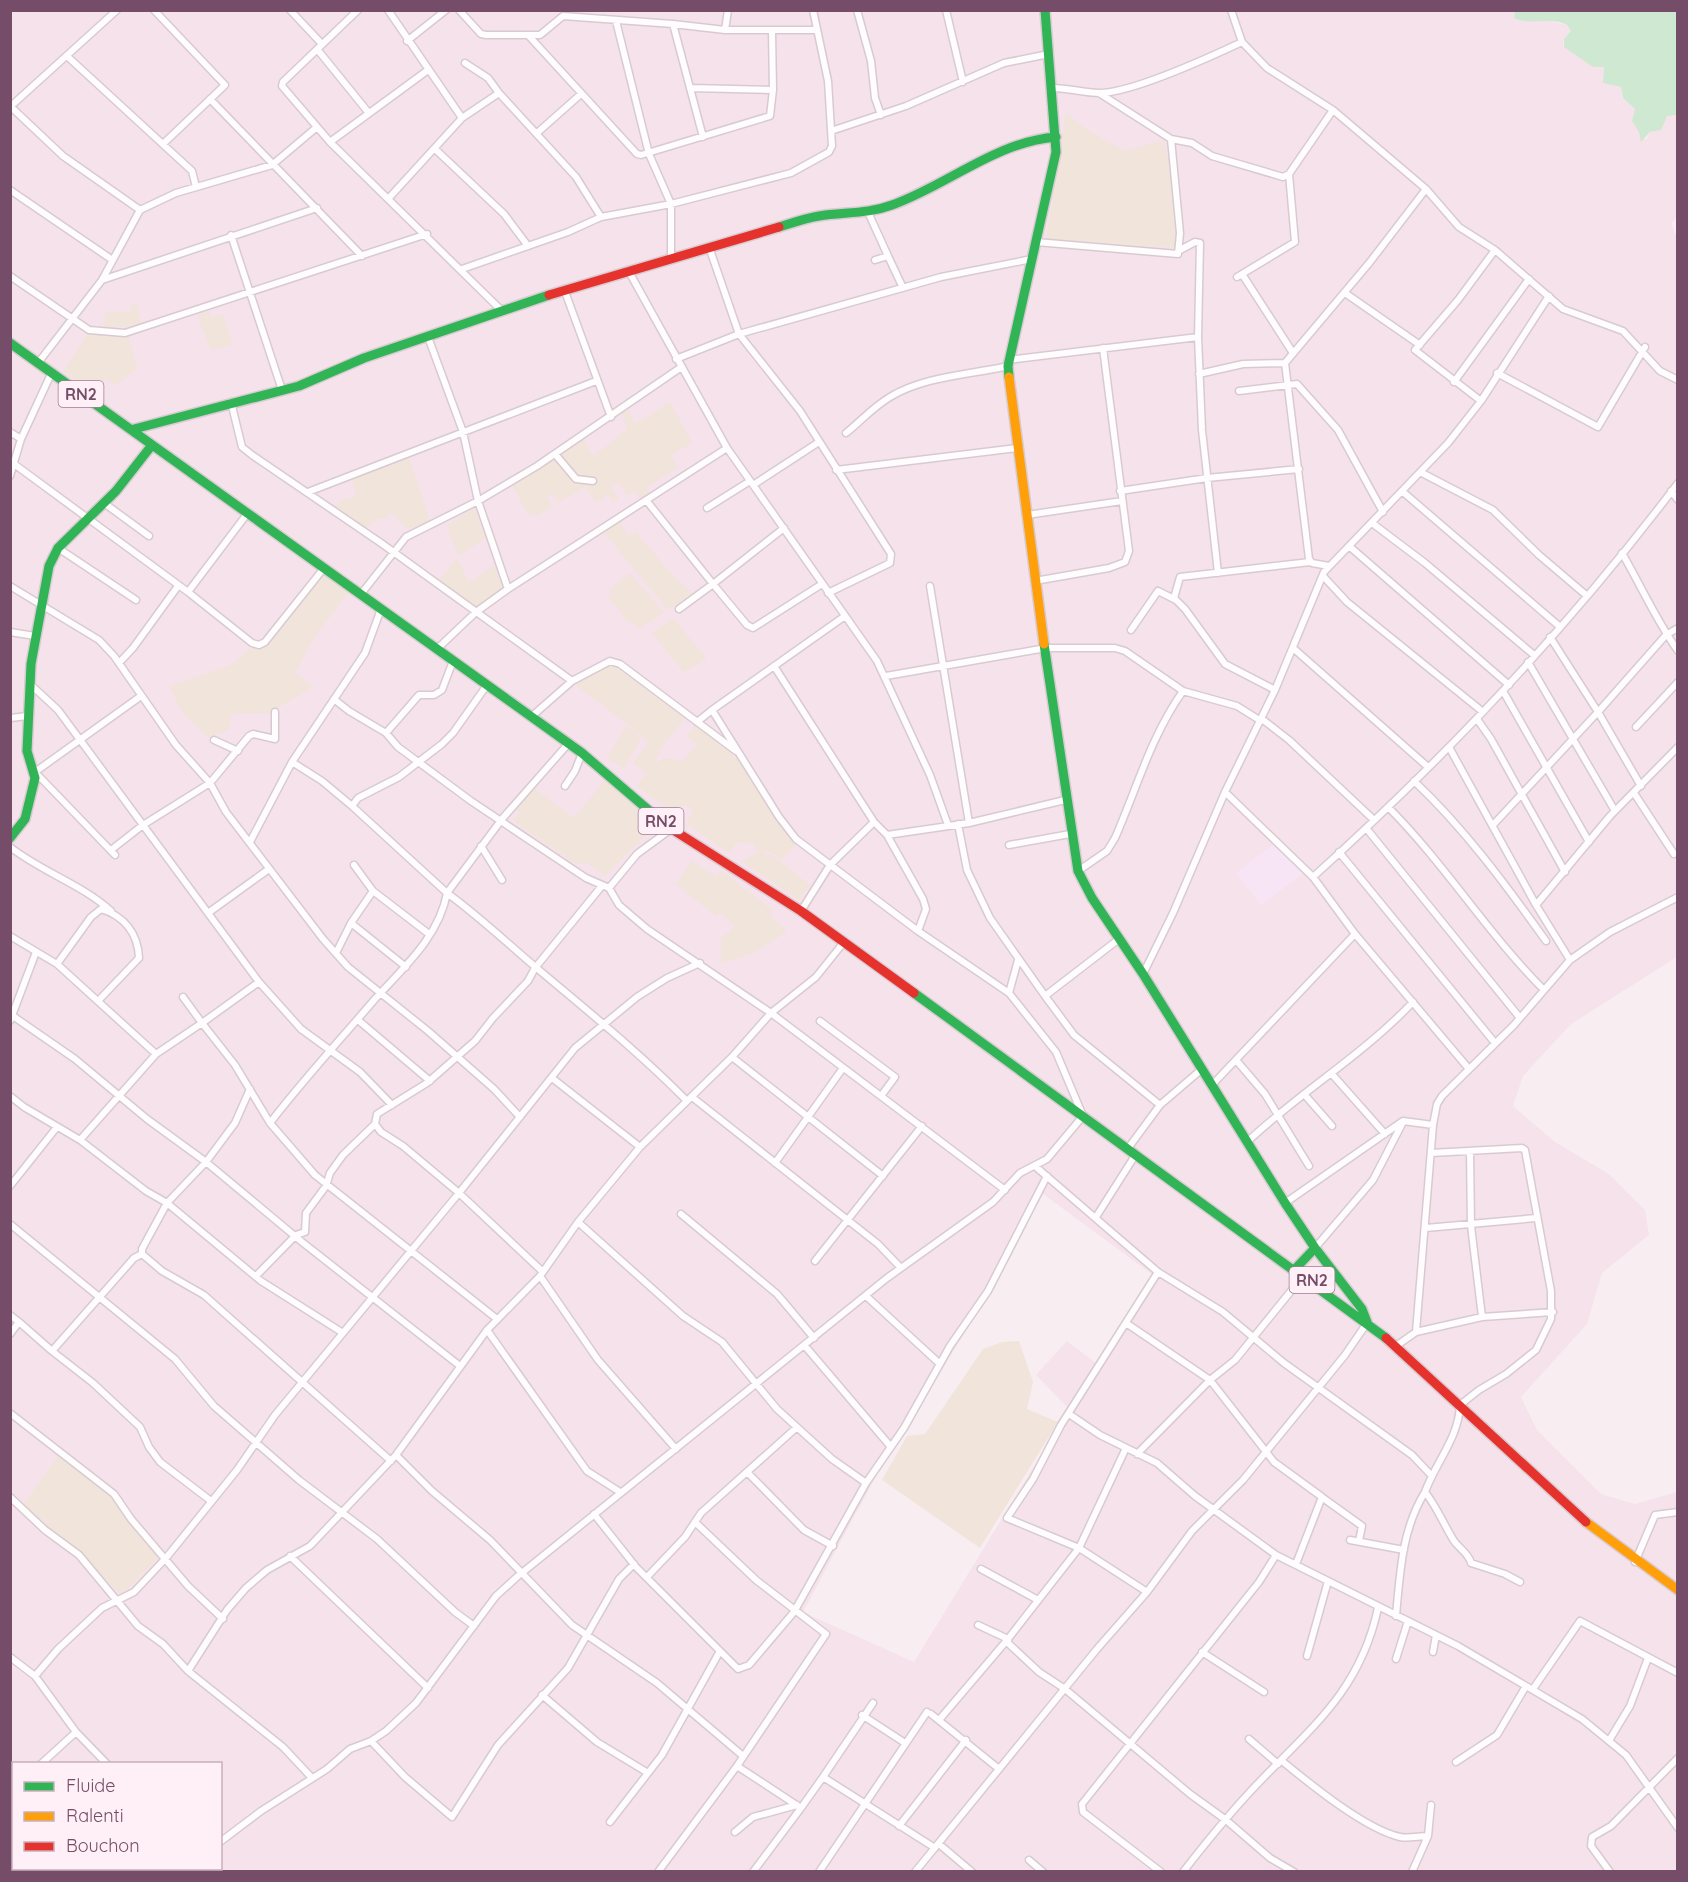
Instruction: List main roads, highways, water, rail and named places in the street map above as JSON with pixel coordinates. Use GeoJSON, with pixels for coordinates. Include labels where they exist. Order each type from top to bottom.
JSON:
{"type":"FeatureCollection","features":[{"type":"Feature","properties":{"kind":"main road"},"geometry":{"type":"LineString","coordinates":[[1045,10],[1053,88],[1056,152],[1008,363],[1017,448],[1065,800],[1078,871],[1092,898],[1143,974],[1285,1203],[1315,1248],[1362,1309],[1367,1322]]}},
{"type":"Feature","properties":{"kind":"main road"},"geometry":{"type":"LineString","coordinates":[[134,429],[231,401],[282,390],[310,381],[363,358],[428,338],[501,310],[563,289],[650,266],[671,257],[819,216],[868,212],[893,205],[1009,147],[1033,139],[1056,137]]}},
{"type":"Feature","properties":{"kind":"main road","name":"RN2"},"geometry":{"type":"LineString","coordinates":[[10,343],[51,374],[134,429],[152,445],[582,753],[670,829],[801,910],[1300,1271],[1395,1346],[1580,1518],[1635,1562],[1677,1590]]}},
{"type":"Feature","properties":{"kind":"main road"},"geometry":{"type":"LineString","coordinates":[[10,838],[25,819],[35,772],[27,758],[30,684],[35,636],[49,566],[58,548],[104,503],[152,445]]}},
{"type":"Feature","properties":{"kind":"main road"},"geometry":{"type":"LineString","coordinates":[[1300,1271],[1315,1248]]}}]}
